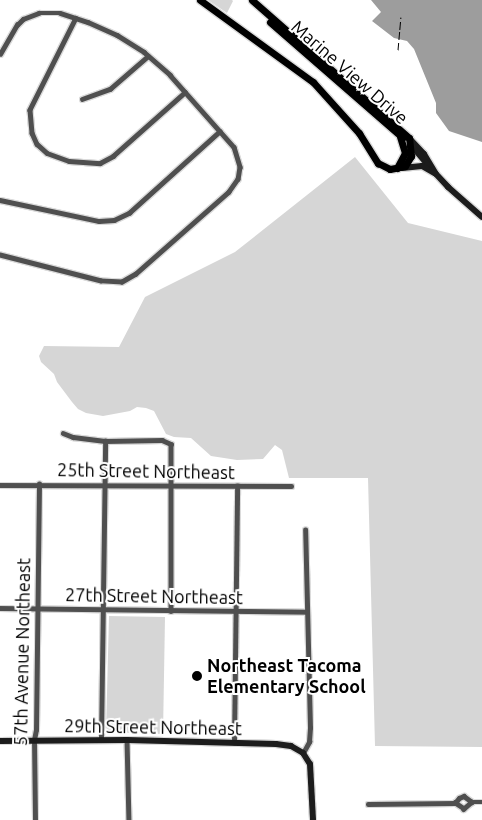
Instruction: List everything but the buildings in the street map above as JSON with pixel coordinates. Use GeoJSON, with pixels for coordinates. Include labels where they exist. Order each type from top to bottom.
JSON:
{"type":"FeatureCollection","features":[{"type":"Feature","properties":{"kind":"main road"},"geometry":{"type":"LineString","coordinates":[[200,0],[314,82],[359,133],[378,163],[387,168],[400,166],[411,159],[409,138]]}},
{"type":"Feature","properties":{"kind":"main road","name":"Marine View Drive"},"geometry":{"type":"LineString","coordinates":[[245,0],[411,146]]}},
{"type":"Feature","properties":{"kind":"main road","name":"Marine View Drive"},"geometry":{"type":"LineString","coordinates":[[252,0],[409,138]]}},
{"type":"Feature","properties":{"kind":"main road"},"geometry":{"type":"LineString","coordinates":[[400,136],[406,148],[400,166]]}},
{"type":"Feature","properties":{"kind":"street"},"geometry":{"type":"LineString","coordinates":[[0,54],[17,25],[30,16],[53,12],[76,18],[118,35],[148,56],[170,75],[220,131],[234,147],[238,157],[239,173],[235,184],[229,192],[133,277],[117,283],[101,281],[0,255]]}},
{"type":"Feature","properties":{"kind":"street"},"geometry":{"type":"LineString","coordinates":[[76,18],[30,110],[32,133],[37,144],[47,153],[69,161],[100,163],[113,156],[185,92]]}},
{"type":"Feature","properties":{"kind":"street"},"geometry":{"type":"LineString","coordinates":[[82,99],[110,89],[148,56]]}},
{"type":"Feature","properties":{"kind":"street"},"geometry":{"type":"LineString","coordinates":[[0,200],[99,221],[114,220],[129,213],[220,131]]}},
{"type":"Feature","properties":{"kind":"street","name":"Marine View Drive"},"geometry":{"type":"LineString","coordinates":[[409,138],[424,154],[435,171]]}},
{"type":"Feature","properties":{"kind":"street","name":"Marine View Drive"},"geometry":{"type":"LineString","coordinates":[[411,146],[482,217]]}},
{"type":"Feature","properties":{"kind":"street"},"geometry":{"type":"LineString","coordinates":[[411,159],[421,158]]}},
{"type":"Feature","properties":{"kind":"street"},"geometry":{"type":"LineString","coordinates":[[400,166],[422,166],[435,171]]}},
{"type":"Feature","properties":{"kind":"street"},"geometry":{"type":"LineString","coordinates":[[63,433],[105,441],[162,440],[171,444],[170,611]]}},
{"type":"Feature","properties":{"kind":"street"},"geometry":{"type":"LineString","coordinates":[[101,740],[105,441]]}},
{"type":"Feature","properties":{"kind":"street","name":"57th Avenue Northeast"},"geometry":{"type":"LineString","coordinates":[[35,820],[34,740],[36,730],[39,484]]}},
{"type":"Feature","properties":{"kind":"street","name":"25th Street Northeast"},"geometry":{"type":"LineString","coordinates":[[0,485],[291,486]]}},
{"type":"Feature","properties":{"kind":"street"},"geometry":{"type":"LineString","coordinates":[[234,743],[237,486]]}},
{"type":"Feature","properties":{"kind":"street"},"geometry":{"type":"LineString","coordinates":[[305,530],[310,736],[303,753],[310,764],[313,820]]}},
{"type":"Feature","properties":{"kind":"street","name":"27th Street Northeast"},"geometry":{"type":"LineString","coordinates":[[0,608],[307,612]]}},
{"type":"Feature","properties":{"kind":"street"},"geometry":{"type":"LineString","coordinates":[[127,740],[129,820]]}},
{"type":"Feature","properties":{"kind":"street","name":"29th Street Northeast"},"geometry":{"type":"LineString","coordinates":[[0,741],[127,740],[285,745],[303,753]]}},
{"type":"Feature","properties":{"kind":"street"},"geometry":{"type":"LineString","coordinates":[[456,803],[462,796],[472,802]]}},
{"type":"Feature","properties":{"kind":"street"},"geometry":{"type":"LineString","coordinates":[[368,804],[456,803],[464,809],[472,802],[482,802]]}},
{"type":"Feature","properties":{"kind":"shaded area"},"geometry":{"type":"Polygon","coordinates":[[[208,0],[232,0],[233,1],[227,13],[208,0]]]}},
{"type":"Feature","properties":{"kind":"shaded area"},"geometry":{"type":"Polygon","coordinates":[[[371,0],[482,0],[482,142],[449,131],[436,113],[436,103],[414,49],[407,41],[394,38],[372,21],[381,12],[371,0]]]}},
{"type":"Feature","properties":{"kind":"shaded area"},"geometry":{"type":"Polygon","coordinates":[[[355,157],[408,223],[482,241],[482,747],[375,746],[368,478],[289,478],[282,450],[275,445],[263,459],[237,460],[211,456],[191,438],[174,437],[166,434],[154,411],[146,408],[137,407],[130,411],[103,416],[86,413],[78,409],[72,402],[57,382],[54,374],[41,362],[39,356],[44,346],[119,347],[145,297],[235,252],[355,157]]]}},
{"type":"Feature","properties":{"kind":"shaded area"},"geometry":{"type":"Polygon","coordinates":[[[109,616],[165,617],[163,734],[106,732],[109,616]]]}},
{"type":"Feature","properties":{"kind":"railway"},"geometry":{"type":"LineString","coordinates":[[398,50],[401,17]]}},
{"type":"Feature","properties":{"kind":"place","name":"Northeast Tacoma Elementary School"},"geometry":{"type":"Point","coordinates":[197,676]}}]}
